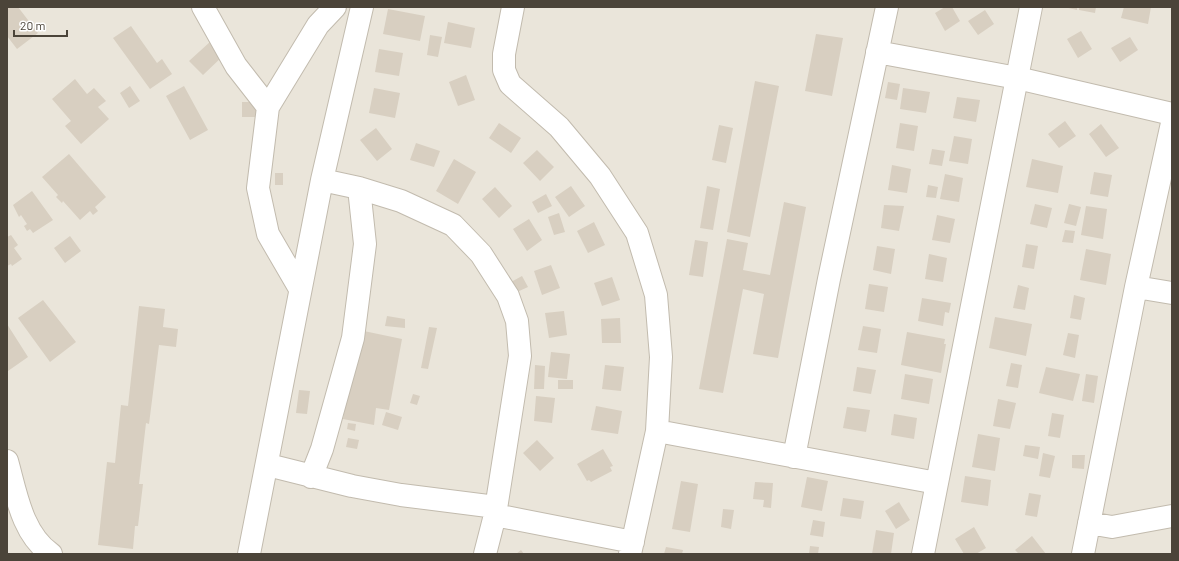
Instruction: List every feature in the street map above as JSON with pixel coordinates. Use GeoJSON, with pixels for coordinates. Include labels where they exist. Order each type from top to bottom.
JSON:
{"type":"FeatureCollection","features":[{"type":"Feature","properties":{"kind":"street"},"geometry":{"type":"LineString","coordinates":[[203,7],[236,66],[268,107]]}},
{"type":"Feature","properties":{"kind":"street"},"geometry":{"type":"LineString","coordinates":[[300,289],[268,234],[258,188],[268,107],[318,25],[335,7]]}},
{"type":"Feature","properties":{"kind":"street"},"geometry":{"type":"LineString","coordinates":[[249,554],[268,465],[300,289],[322,180],[362,7]]}},
{"type":"Feature","properties":{"kind":"street"},"geometry":{"type":"LineString","coordinates":[[268,465],[311,477],[352,486],[496,511],[632,548],[657,431],[661,357],[656,295],[637,233],[595,170],[559,127],[510,84],[504,70],[504,54],[513,7]]}},
{"type":"Feature","properties":{"kind":"street"},"geometry":{"type":"LineString","coordinates":[[794,457],[829,279],[887,7]]}},
{"type":"Feature","properties":{"kind":"street"},"geometry":{"type":"LineString","coordinates":[[923,554],[1031,7]]}},
{"type":"Feature","properties":{"kind":"street"},"geometry":{"type":"LineString","coordinates":[[877,52],[1017,78],[1172,123],[1136,287],[1083,554]]}},
{"type":"Feature","properties":{"kind":"street"},"geometry":{"type":"LineString","coordinates":[[322,180],[358,188],[401,201],[453,225],[481,254],[508,296],[517,322],[520,356],[496,511],[485,554]]}},
{"type":"Feature","properties":{"kind":"street"},"geometry":{"type":"LineString","coordinates":[[311,477],[322,449],[353,338],[365,244],[358,188]]}},
{"type":"Feature","properties":{"kind":"street"},"geometry":{"type":"LineString","coordinates":[[1136,287],[1172,293]]}},
{"type":"Feature","properties":{"kind":"street"},"geometry":{"type":"LineString","coordinates":[[657,431],[937,483]]}},
{"type":"Feature","properties":{"kind":"street"},"geometry":{"type":"LineString","coordinates":[[7,461],[23,516],[40,546],[51,554]]}},
{"type":"Feature","properties":{"kind":"street"},"geometry":{"type":"LineString","coordinates":[[1089,523],[1112,527],[1172,516]]}},
{"type":"Feature","properties":{"kind":"shaded area"},"geometry":{"type":"Polygon","coordinates":[[[7,7],[1172,7],[1172,554],[7,554],[7,7]]]}},
{"type":"Feature","properties":{"kind":"building"},"geometry":{"type":"Polygon","coordinates":[[[7,7],[18,7],[38,33],[17,49],[7,36],[7,7]]]}},
{"type":"Feature","properties":{"kind":"building"},"geometry":{"type":"Polygon","coordinates":[[[945,7],[952,7],[960,21],[945,31],[935,13],[945,7]]]}},
{"type":"Feature","properties":{"kind":"building"},"geometry":{"type":"Polygon","coordinates":[[[1064,7],[1077,7],[1077,10],[1064,7]]]}},
{"type":"Feature","properties":{"kind":"building"},"geometry":{"type":"Polygon","coordinates":[[[1079,7],[1096,7],[1095,13],[1079,10],[1079,7]]]}},
{"type":"Feature","properties":{"kind":"building"},"geometry":{"type":"Polygon","coordinates":[[[1124,7],[1151,7],[1148,24],[1121,18],[1124,7]]]}},
{"type":"Feature","properties":{"kind":"building"},"geometry":{"type":"Polygon","coordinates":[[[388,9],[425,16],[420,41],[383,34],[388,9]]]}},
{"type":"Feature","properties":{"kind":"building"},"geometry":{"type":"Polygon","coordinates":[[[985,10],[994,24],[978,35],[968,21],[985,10]]]}},
{"type":"Feature","properties":{"kind":"building"},"geometry":{"type":"Polygon","coordinates":[[[448,22],[475,28],[471,48],[444,43],[448,22]]]}},
{"type":"Feature","properties":{"kind":"building"},"geometry":{"type":"Polygon","coordinates":[[[131,26],[157,63],[162,59],[172,74],[150,89],[113,38],[131,26]]]}},
{"type":"Feature","properties":{"kind":"building"},"geometry":{"type":"Polygon","coordinates":[[[1081,31],[1092,49],[1078,58],[1067,39],[1081,31]]]}},
{"type":"Feature","properties":{"kind":"building"},"geometry":{"type":"Polygon","coordinates":[[[816,34],[843,38],[832,96],[805,91],[816,34]]]}},
{"type":"Feature","properties":{"kind":"building"},"geometry":{"type":"Polygon","coordinates":[[[430,35],[442,37],[438,57],[427,55],[430,35]]]}},
{"type":"Feature","properties":{"kind":"building"},"geometry":{"type":"Polygon","coordinates":[[[1130,37],[1138,50],[1120,62],[1111,48],[1130,37]]]}},
{"type":"Feature","properties":{"kind":"building"},"geometry":{"type":"Polygon","coordinates":[[[211,41],[224,55],[203,75],[189,61],[211,41]]]}},
{"type":"Feature","properties":{"kind":"building"},"geometry":{"type":"Polygon","coordinates":[[[379,49],[403,53],[399,76],[375,72],[379,49]]]}},
{"type":"Feature","properties":{"kind":"building"},"geometry":{"type":"Polygon","coordinates":[[[466,75],[475,100],[458,106],[449,82],[466,75]]]}},
{"type":"Feature","properties":{"kind":"building"},"geometry":{"type":"Polygon","coordinates":[[[75,79],[87,94],[94,88],[106,101],[98,107],[109,119],[81,144],[65,126],[71,121],[52,99],[75,79]]]}},
{"type":"Feature","properties":{"kind":"building"},"geometry":{"type":"Polygon","coordinates":[[[755,81],[779,86],[750,237],[727,232],[755,81]]]}},
{"type":"Feature","properties":{"kind":"building"},"geometry":{"type":"Polygon","coordinates":[[[888,82],[900,84],[897,100],[885,98],[888,82]]]}},
{"type":"Feature","properties":{"kind":"building"},"geometry":{"type":"Polygon","coordinates":[[[130,86],[140,101],[129,108],[120,93],[130,86]]]}},
{"type":"Feature","properties":{"kind":"building"},"geometry":{"type":"Polygon","coordinates":[[[184,86],[208,130],[190,140],[166,96],[184,86]]]}},
{"type":"Feature","properties":{"kind":"building"},"geometry":{"type":"Polygon","coordinates":[[[374,88],[400,93],[395,118],[369,113],[374,88]]]}},
{"type":"Feature","properties":{"kind":"building"},"geometry":{"type":"Polygon","coordinates":[[[903,88],[930,92],[926,113],[900,109],[903,88]]]}},
{"type":"Feature","properties":{"kind":"building"},"geometry":{"type":"Polygon","coordinates":[[[957,97],[980,100],[976,122],[953,118],[957,97]]]}},
{"type":"Feature","properties":{"kind":"building"},"geometry":{"type":"Polygon","coordinates":[[[242,102],[258,102],[258,117],[242,117],[242,102]]]}},
{"type":"Feature","properties":{"kind":"building"},"geometry":{"type":"Polygon","coordinates":[[[1065,121],[1076,136],[1059,148],[1048,134],[1065,121]]]}},
{"type":"Feature","properties":{"kind":"building"},"geometry":{"type":"Polygon","coordinates":[[[499,123],[521,138],[511,153],[489,138],[499,123]]]}},
{"type":"Feature","properties":{"kind":"building"},"geometry":{"type":"Polygon","coordinates":[[[900,123],[918,126],[914,151],[896,148],[900,123]]]}},
{"type":"Feature","properties":{"kind":"building"},"geometry":{"type":"Polygon","coordinates":[[[1101,124],[1119,148],[1106,157],[1089,134],[1101,124]]]}},
{"type":"Feature","properties":{"kind":"building"},"geometry":{"type":"Polygon","coordinates":[[[719,125],[733,128],[726,163],[712,160],[719,125]]]}},
{"type":"Feature","properties":{"kind":"building"},"geometry":{"type":"Polygon","coordinates":[[[376,128],[392,149],[377,161],[360,140],[376,128]]]}},
{"type":"Feature","properties":{"kind":"building"},"geometry":{"type":"Polygon","coordinates":[[[954,136],[972,139],[968,164],[949,161],[954,136]]]}},
{"type":"Feature","properties":{"kind":"building"},"geometry":{"type":"Polygon","coordinates":[[[416,143],[440,151],[434,167],[410,160],[416,143]]]}},
{"type":"Feature","properties":{"kind":"building"},"geometry":{"type":"Polygon","coordinates":[[[932,149],[945,151],[942,166],[929,164],[932,149]]]}},
{"type":"Feature","properties":{"kind":"building"},"geometry":{"type":"Polygon","coordinates":[[[537,150],[554,167],[540,181],[523,163],[537,150]]]}},
{"type":"Feature","properties":{"kind":"building"},"geometry":{"type":"Polygon","coordinates":[[[69,154],[106,197],[95,207],[98,211],[93,215],[90,211],[80,220],[63,201],[62,203],[56,197],[58,195],[42,177],[69,154]]]}},
{"type":"Feature","properties":{"kind":"building"},"geometry":{"type":"Polygon","coordinates":[[[454,159],[476,172],[458,204],[436,191],[454,159]]]}},
{"type":"Feature","properties":{"kind":"building"},"geometry":{"type":"Polygon","coordinates":[[[1032,159],[1063,166],[1058,193],[1026,187],[1032,159]]]}},
{"type":"Feature","properties":{"kind":"building"},"geometry":{"type":"Polygon","coordinates":[[[892,165],[911,169],[907,193],[888,190],[892,165]]]}},
{"type":"Feature","properties":{"kind":"building"},"geometry":{"type":"Polygon","coordinates":[[[1094,172],[1112,175],[1108,197],[1090,194],[1094,172]]]}},
{"type":"Feature","properties":{"kind":"building"},"geometry":{"type":"Polygon","coordinates":[[[275,173],[283,173],[283,185],[275,185],[275,173]]]}},
{"type":"Feature","properties":{"kind":"building"},"geometry":{"type":"Polygon","coordinates":[[[945,174],[963,178],[959,202],[940,199],[945,174]]]}},
{"type":"Feature","properties":{"kind":"building"},"geometry":{"type":"Polygon","coordinates":[[[928,185],[938,187],[936,198],[926,197],[928,185]]]}},
{"type":"Feature","properties":{"kind":"building"},"geometry":{"type":"Polygon","coordinates":[[[571,186],[585,206],[569,217],[555,197],[571,186]]]}},
{"type":"Feature","properties":{"kind":"building"},"geometry":{"type":"Polygon","coordinates":[[[707,186],[720,189],[713,230],[700,228],[707,186]]]}},
{"type":"Feature","properties":{"kind":"building"},"geometry":{"type":"Polygon","coordinates":[[[495,187],[512,206],[499,218],[482,199],[495,187]]]}},
{"type":"Feature","properties":{"kind":"building"},"geometry":{"type":"Polygon","coordinates":[[[32,191],[53,220],[33,233],[30,229],[27,231],[24,226],[27,224],[21,215],[19,217],[13,205],[32,191]]]}},
{"type":"Feature","properties":{"kind":"building"},"geometry":{"type":"Polygon","coordinates":[[[546,194],[552,206],[538,213],[532,202],[546,194]]]}},
{"type":"Feature","properties":{"kind":"building"},"geometry":{"type":"Polygon","coordinates":[[[784,202],[806,207],[778,358],[753,354],[764,294],[743,289],[723,393],[699,389],[727,239],[748,243],[743,270],[770,275],[784,202]]]}},
{"type":"Feature","properties":{"kind":"building"},"geometry":{"type":"Polygon","coordinates":[[[1035,204],[1052,208],[1047,228],[1030,224],[1035,204]]]}},
{"type":"Feature","properties":{"kind":"building"},"geometry":{"type":"Polygon","coordinates":[[[1069,204],[1081,207],[1076,226],[1064,223],[1069,204]]]}},
{"type":"Feature","properties":{"kind":"building"},"geometry":{"type":"Polygon","coordinates":[[[884,205],[904,206],[899,231],[881,228],[884,205]]]}},
{"type":"Feature","properties":{"kind":"building"},"geometry":{"type":"Polygon","coordinates":[[[1086,206],[1107,209],[1103,239],[1081,235],[1086,206]]]}},
{"type":"Feature","properties":{"kind":"building"},"geometry":{"type":"Polygon","coordinates":[[[559,213],[565,232],[554,235],[548,217],[559,213]]]}},
{"type":"Feature","properties":{"kind":"building"},"geometry":{"type":"Polygon","coordinates":[[[937,215],[955,219],[950,243],[932,240],[937,215]]]}},
{"type":"Feature","properties":{"kind":"building"},"geometry":{"type":"Polygon","coordinates":[[[529,219],[542,240],[527,251],[513,229],[529,219]]]}},
{"type":"Feature","properties":{"kind":"building"},"geometry":{"type":"Polygon","coordinates":[[[594,222],[605,245],[588,253],[577,231],[594,222]]]}},
{"type":"Feature","properties":{"kind":"building"},"geometry":{"type":"Polygon","coordinates":[[[1065,230],[1075,231],[1073,243],[1062,242],[1065,230]]]}},
{"type":"Feature","properties":{"kind":"building"},"geometry":{"type":"Polygon","coordinates":[[[11,235],[18,245],[14,248],[22,259],[12,266],[11,264],[7,266],[7,237],[11,235]]]}},
{"type":"Feature","properties":{"kind":"building"},"geometry":{"type":"Polygon","coordinates":[[[70,236],[81,251],[65,263],[54,248],[70,236]]]}},
{"type":"Feature","properties":{"kind":"building"},"geometry":{"type":"Polygon","coordinates":[[[695,240],[708,242],[703,277],[689,275],[695,240]]]}},
{"type":"Feature","properties":{"kind":"building"},"geometry":{"type":"Polygon","coordinates":[[[1026,244],[1038,246],[1034,269],[1022,267],[1026,244]]]}},
{"type":"Feature","properties":{"kind":"building"},"geometry":{"type":"Polygon","coordinates":[[[877,246],[895,249],[891,274],[873,270],[877,246]]]}},
{"type":"Feature","properties":{"kind":"building"},"geometry":{"type":"Polygon","coordinates":[[[1086,249],[1111,254],[1106,285],[1080,280],[1086,249]]]}},
{"type":"Feature","properties":{"kind":"building"},"geometry":{"type":"Polygon","coordinates":[[[929,254],[947,258],[943,282],[925,279],[929,254]]]}},
{"type":"Feature","properties":{"kind":"building"},"geometry":{"type":"Polygon","coordinates":[[[551,265],[560,288],[542,295],[534,271],[551,265]]]}},
{"type":"Feature","properties":{"kind":"building"},"geometry":{"type":"Polygon","coordinates":[[[522,276],[528,287],[517,292],[511,282],[522,276]]]}},
{"type":"Feature","properties":{"kind":"building"},"geometry":{"type":"Polygon","coordinates":[[[612,277],[620,300],[602,306],[594,283],[612,277]]]}},
{"type":"Feature","properties":{"kind":"building"},"geometry":{"type":"Polygon","coordinates":[[[869,284],[888,287],[884,312],[865,309],[869,284]]]}},
{"type":"Feature","properties":{"kind":"building"},"geometry":{"type":"Polygon","coordinates":[[[1018,285],[1029,288],[1025,310],[1013,308],[1018,285]]]}},
{"type":"Feature","properties":{"kind":"building"},"geometry":{"type":"Polygon","coordinates":[[[1074,295],[1085,298],[1081,320],[1070,318],[1074,295]]]}},
{"type":"Feature","properties":{"kind":"building"},"geometry":{"type":"Polygon","coordinates":[[[922,298],[951,303],[949,313],[945,312],[943,326],[918,321],[922,298]]]}},
{"type":"Feature","properties":{"kind":"building"},"geometry":{"type":"Polygon","coordinates":[[[43,300],[76,342],[50,362],[18,318],[43,300]]]}},
{"type":"Feature","properties":{"kind":"building"},"geometry":{"type":"Polygon","coordinates":[[[139,306],[165,309],[163,327],[178,329],[176,347],[159,345],[149,424],[146,423],[139,484],[143,484],[138,526],[135,526],[133,549],[98,545],[107,462],[115,463],[121,405],[128,406],[139,306]]]}},
{"type":"Feature","properties":{"kind":"building"},"geometry":{"type":"Polygon","coordinates":[[[564,311],[567,335],[549,338],[545,313],[564,311]]]}},
{"type":"Feature","properties":{"kind":"building"},"geometry":{"type":"Polygon","coordinates":[[[387,316],[405,319],[405,328],[385,326],[387,316]]]}},
{"type":"Feature","properties":{"kind":"building"},"geometry":{"type":"Polygon","coordinates":[[[995,317],[1032,324],[1026,356],[989,348],[995,317]]]}},
{"type":"Feature","properties":{"kind":"building"},"geometry":{"type":"Polygon","coordinates":[[[620,318],[621,343],[602,343],[601,319],[620,318]]]}},
{"type":"Feature","properties":{"kind":"building"},"geometry":{"type":"Polygon","coordinates":[[[7,324],[28,357],[8,371],[7,369],[7,324]]]}},
{"type":"Feature","properties":{"kind":"building"},"geometry":{"type":"Polygon","coordinates":[[[863,326],[881,329],[877,353],[858,350],[863,326]]]}},
{"type":"Feature","properties":{"kind":"building"},"geometry":{"type":"Polygon","coordinates":[[[429,327],[437,328],[428,369],[421,368],[429,327]]]}},
{"type":"Feature","properties":{"kind":"building"},"geometry":{"type":"Polygon","coordinates":[[[359,330],[402,339],[389,410],[376,408],[374,425],[343,419],[359,330]]]}},
{"type":"Feature","properties":{"kind":"building"},"geometry":{"type":"Polygon","coordinates":[[[907,332],[945,339],[944,344],[946,344],[941,373],[901,365],[907,332]]]}},
{"type":"Feature","properties":{"kind":"building"},"geometry":{"type":"Polygon","coordinates":[[[1068,333],[1079,335],[1075,358],[1063,355],[1068,333]]]}},
{"type":"Feature","properties":{"kind":"building"},"geometry":{"type":"Polygon","coordinates":[[[551,352],[570,354],[567,379],[548,377],[551,352]]]}},
{"type":"Feature","properties":{"kind":"building"},"geometry":{"type":"Polygon","coordinates":[[[1011,363],[1022,365],[1018,388],[1006,386],[1011,363]]]}},
{"type":"Feature","properties":{"kind":"building"},"geometry":{"type":"Polygon","coordinates":[[[535,365],[545,366],[544,389],[534,389],[535,365]]]}},
{"type":"Feature","properties":{"kind":"building"},"geometry":{"type":"Polygon","coordinates":[[[605,365],[624,367],[621,391],[602,389],[605,365]]]}},
{"type":"Feature","properties":{"kind":"building"},"geometry":{"type":"Polygon","coordinates":[[[857,367],[876,370],[871,394],[853,391],[857,367]]]}},
{"type":"Feature","properties":{"kind":"building"},"geometry":{"type":"Polygon","coordinates":[[[1046,367],[1080,374],[1073,401],[1039,393],[1046,367]]]}},
{"type":"Feature","properties":{"kind":"building"},"geometry":{"type":"Polygon","coordinates":[[[905,374],[933,379],[929,404],[901,399],[905,374]]]}},
{"type":"Feature","properties":{"kind":"building"},"geometry":{"type":"Polygon","coordinates":[[[1086,374],[1098,376],[1094,403],[1082,401],[1086,374]]]}},
{"type":"Feature","properties":{"kind":"building"},"geometry":{"type":"Polygon","coordinates":[[[558,380],[573,380],[573,389],[558,389],[558,380]]]}},
{"type":"Feature","properties":{"kind":"building"},"geometry":{"type":"Polygon","coordinates":[[[299,390],[310,391],[307,414],[296,413],[299,390]]]}},
{"type":"Feature","properties":{"kind":"building"},"geometry":{"type":"Polygon","coordinates":[[[413,394],[420,396],[417,405],[410,403],[413,394]]]}},
{"type":"Feature","properties":{"kind":"building"},"geometry":{"type":"Polygon","coordinates":[[[536,396],[555,398],[552,423],[534,421],[536,396]]]}},
{"type":"Feature","properties":{"kind":"building"},"geometry":{"type":"Polygon","coordinates":[[[998,399],[1016,403],[1010,429],[993,426],[998,399]]]}},
{"type":"Feature","properties":{"kind":"building"},"geometry":{"type":"Polygon","coordinates":[[[596,406],[622,411],[618,434],[591,430],[596,406]]]}},
{"type":"Feature","properties":{"kind":"building"},"geometry":{"type":"Polygon","coordinates":[[[847,407],[870,410],[866,432],[843,428],[847,407]]]}},
{"type":"Feature","properties":{"kind":"building"},"geometry":{"type":"Polygon","coordinates":[[[386,412],[402,417],[398,430],[382,425],[386,412]]]}},
{"type":"Feature","properties":{"kind":"building"},"geometry":{"type":"Polygon","coordinates":[[[1052,413],[1064,415],[1060,438],[1048,436],[1052,413]]]}},
{"type":"Feature","properties":{"kind":"building"},"geometry":{"type":"Polygon","coordinates":[[[894,414],[917,418],[914,439],[891,435],[894,414]]]}},
{"type":"Feature","properties":{"kind":"building"},"geometry":{"type":"Polygon","coordinates":[[[348,423],[356,424],[355,431],[347,429],[348,423]]]}},
{"type":"Feature","properties":{"kind":"building"},"geometry":{"type":"Polygon","coordinates":[[[978,434],[1000,438],[995,471],[972,467],[978,434]]]}},
{"type":"Feature","properties":{"kind":"building"},"geometry":{"type":"Polygon","coordinates":[[[348,438],[359,440],[357,449],[346,447],[348,438]]]}},
{"type":"Feature","properties":{"kind":"building"},"geometry":{"type":"Polygon","coordinates":[[[537,440],[554,458],[540,471],[523,453],[537,440]]]}},
{"type":"Feature","properties":{"kind":"building"},"geometry":{"type":"Polygon","coordinates":[[[1025,445],[1040,447],[1038,459],[1023,456],[1025,445]]]}},
{"type":"Feature","properties":{"kind":"building"},"geometry":{"type":"Polygon","coordinates":[[[603,449],[613,466],[610,467],[612,471],[591,482],[589,480],[587,481],[577,464],[603,449]]]}},
{"type":"Feature","properties":{"kind":"building"},"geometry":{"type":"Polygon","coordinates":[[[1043,453],[1055,456],[1050,478],[1039,476],[1043,453]]]}},
{"type":"Feature","properties":{"kind":"building"},"geometry":{"type":"Polygon","coordinates":[[[1072,455],[1085,455],[1084,469],[1072,468],[1072,455]]]}},
{"type":"Feature","properties":{"kind":"building"},"geometry":{"type":"Polygon","coordinates":[[[965,476],[991,480],[988,506],[961,502],[965,476]]]}},
{"type":"Feature","properties":{"kind":"building"},"geometry":{"type":"Polygon","coordinates":[[[807,477],[828,481],[822,511],[801,507],[807,477]]]}},
{"type":"Feature","properties":{"kind":"building"},"geometry":{"type":"Polygon","coordinates":[[[681,481],[698,484],[690,532],[672,529],[681,481]]]}},
{"type":"Feature","properties":{"kind":"building"},"geometry":{"type":"Polygon","coordinates":[[[755,482],[773,483],[771,508],[763,507],[764,500],[753,499],[755,482]]]}},
{"type":"Feature","properties":{"kind":"building"},"geometry":{"type":"Polygon","coordinates":[[[1029,493],[1041,495],[1037,517],[1025,515],[1029,493]]]}},
{"type":"Feature","properties":{"kind":"building"},"geometry":{"type":"Polygon","coordinates":[[[843,498],[864,501],[861,519],[840,516],[843,498]]]}},
{"type":"Feature","properties":{"kind":"building"},"geometry":{"type":"Polygon","coordinates":[[[899,502],[910,520],[896,529],[885,511],[899,502]]]}},
{"type":"Feature","properties":{"kind":"building"},"geometry":{"type":"Polygon","coordinates":[[[723,509],[734,510],[731,529],[721,527],[723,509]]]}},
{"type":"Feature","properties":{"kind":"building"},"geometry":{"type":"Polygon","coordinates":[[[813,520],[825,522],[823,537],[810,535],[813,520]]]}},
{"type":"Feature","properties":{"kind":"building"},"geometry":{"type":"Polygon","coordinates":[[[974,527],[986,548],[976,554],[964,554],[955,539],[974,527]]]}},
{"type":"Feature","properties":{"kind":"building"},"geometry":{"type":"Polygon","coordinates":[[[876,530],[894,533],[891,554],[872,554],[876,530]]]}},
{"type":"Feature","properties":{"kind":"building"},"geometry":{"type":"Polygon","coordinates":[[[1032,536],[1046,554],[1019,554],[1015,550],[1032,536]]]}},
{"type":"Feature","properties":{"kind":"building"},"geometry":{"type":"Polygon","coordinates":[[[810,546],[819,547],[818,554],[809,554],[810,546]]]}},
{"type":"Feature","properties":{"kind":"building"},"geometry":{"type":"Polygon","coordinates":[[[666,547],[683,550],[682,554],[664,554],[666,547]]]}},
{"type":"Feature","properties":{"kind":"building"},"geometry":{"type":"Polygon","coordinates":[[[521,550],[524,554],[516,554],[521,550]]]}}]}
